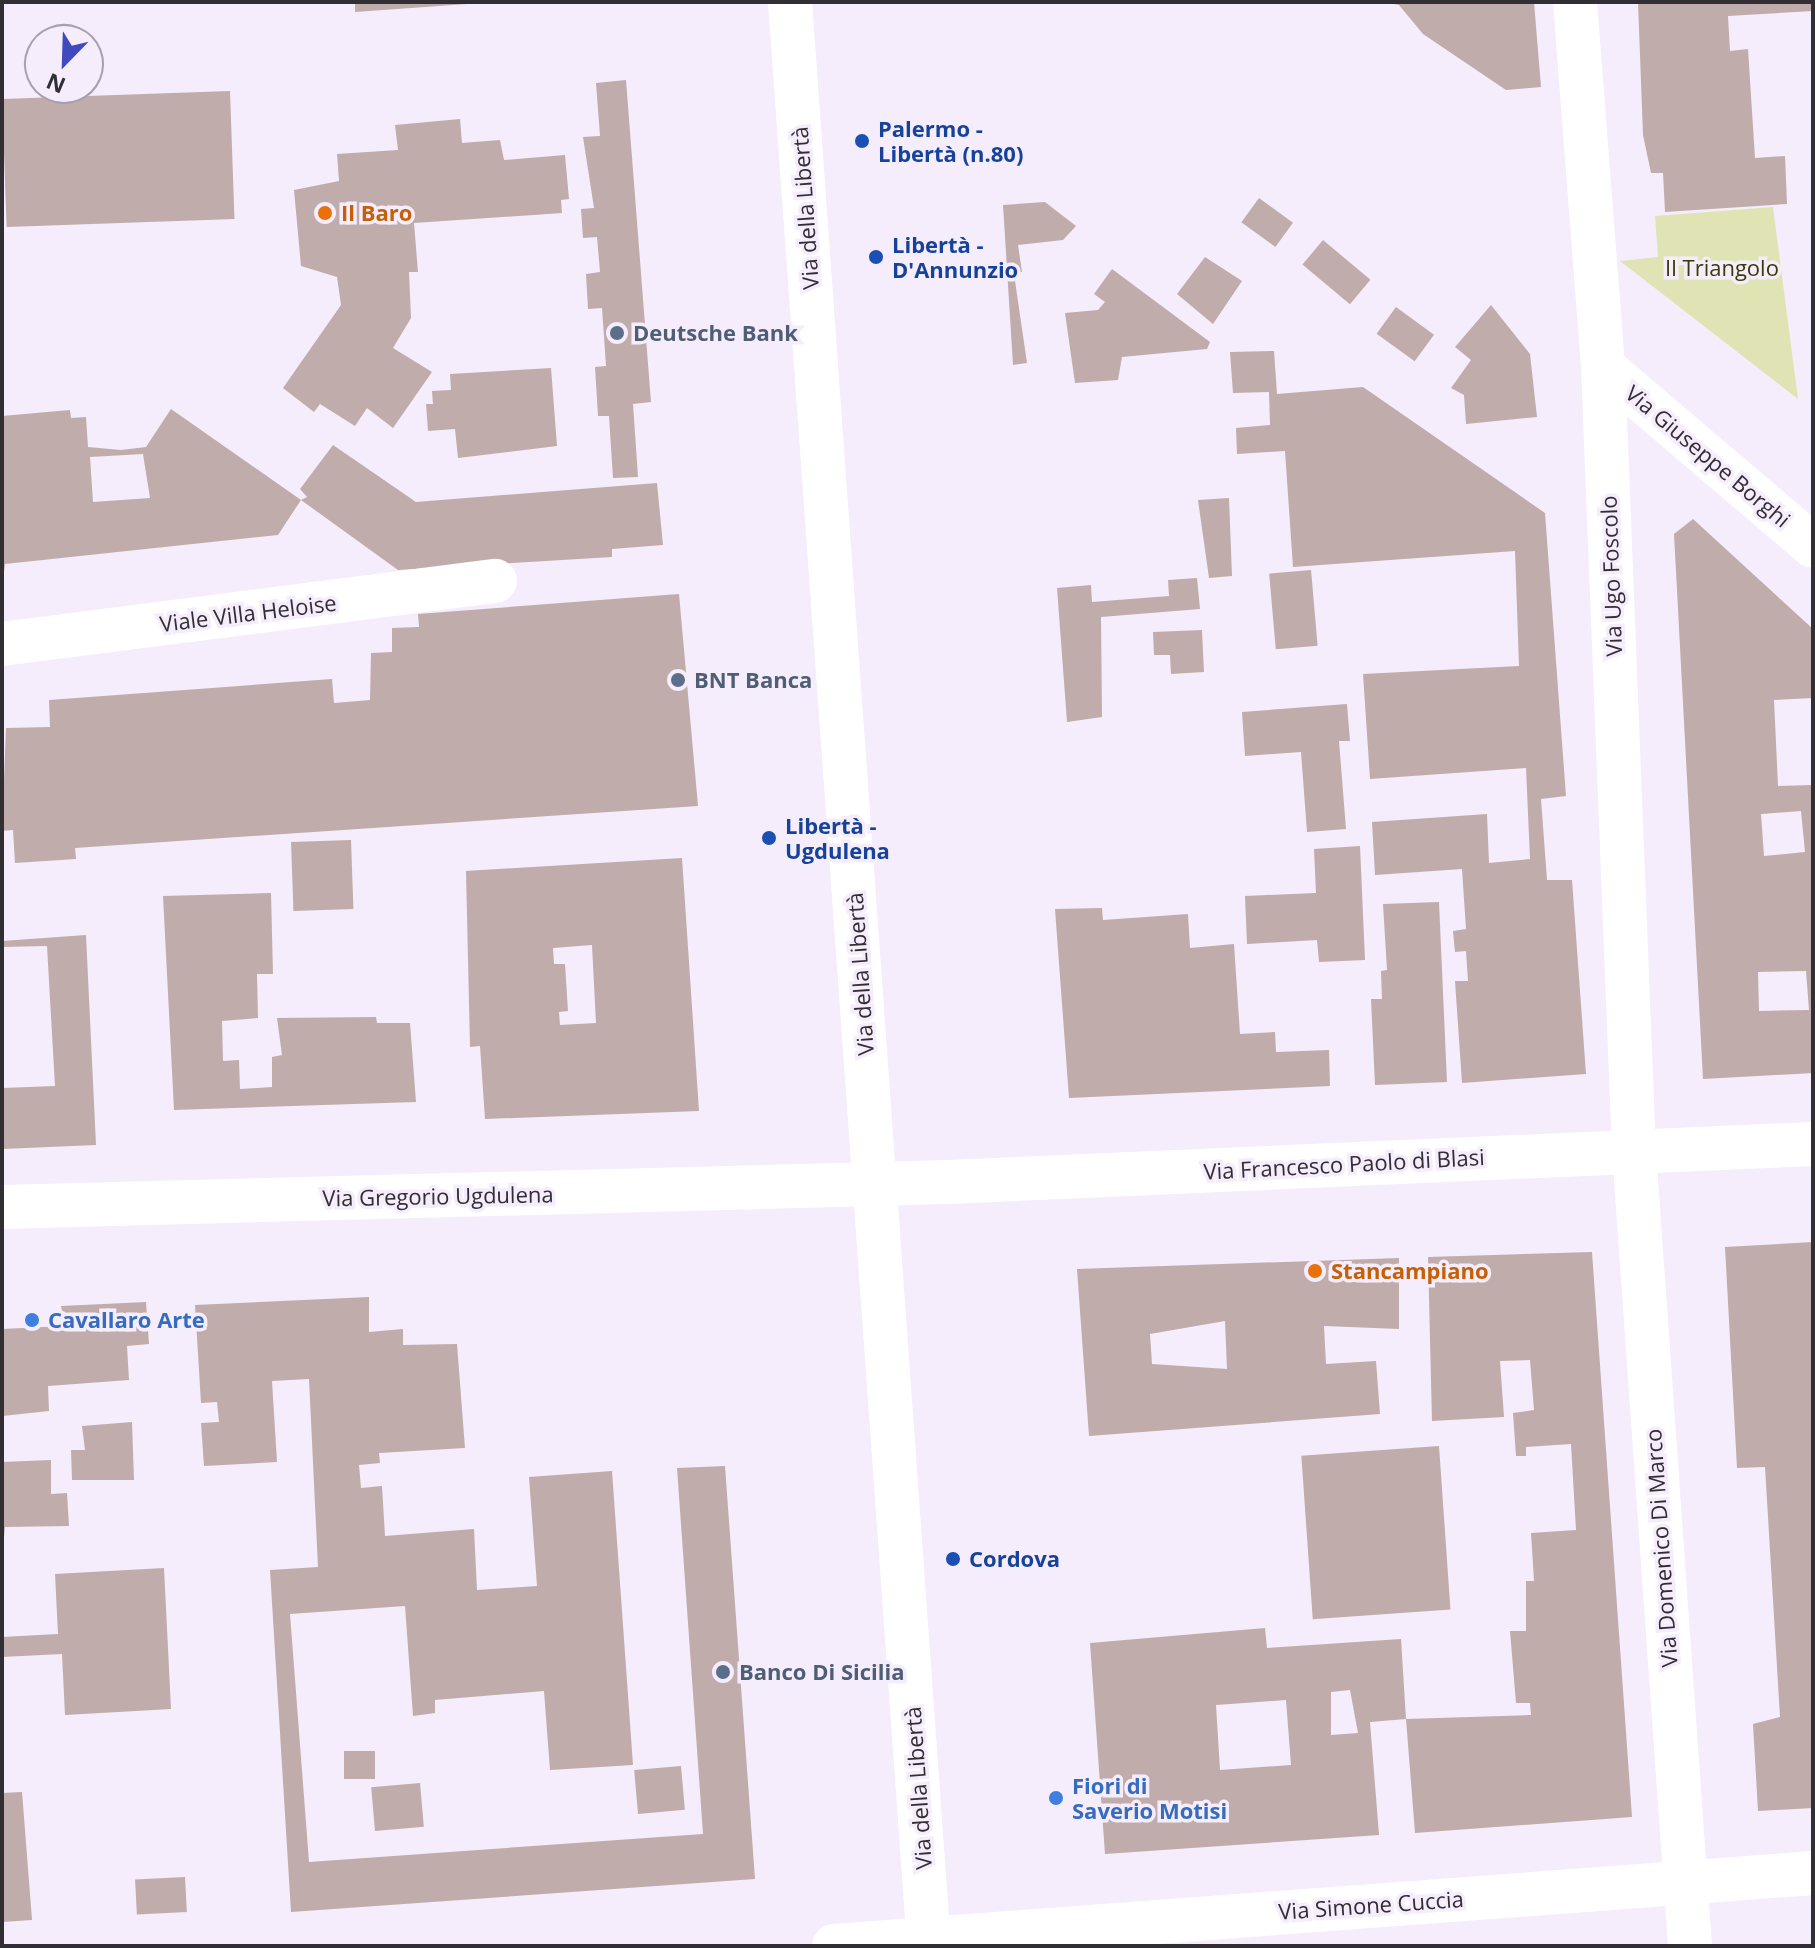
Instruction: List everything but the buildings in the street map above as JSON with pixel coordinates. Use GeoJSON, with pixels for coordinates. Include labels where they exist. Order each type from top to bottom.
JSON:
{"type":"FeatureCollection","features":[{"type":"Feature","properties":{"kind":"street","name":"Via della Libertà"},"geometry":{"type":"LineString","coordinates":[[790,2],[929,1942]]}},
{"type":"Feature","properties":{"kind":"street","name":"Via Ugo Foscolo"},"geometry":{"type":"LineString","coordinates":[[1575,2],[1603,367],[1634,1151]]}},
{"type":"Feature","properties":{"kind":"street","name":"Via Giuseppe Borghi"},"geometry":{"type":"LineString","coordinates":[[1603,367],[1813,546]]}},
{"type":"Feature","properties":{"kind":"street","name":"Viale Villa Heloise"},"geometry":{"type":"LineString","coordinates":[[2,644],[495,581]]}},
{"type":"Feature","properties":{"kind":"street","name":"Via Francesco Paolo di Blasi"},"geometry":{"type":"LineString","coordinates":[[875,1184],[1813,1144]]}},
{"type":"Feature","properties":{"kind":"street","name":"Via Domenico Di Marco"},"geometry":{"type":"LineString","coordinates":[[1634,1151],[1690,1946]]}},
{"type":"Feature","properties":{"kind":"street","name":"Via Gregorio Ugdulena"},"geometry":{"type":"LineString","coordinates":[[2,1207],[875,1184]]}},
{"type":"Feature","properties":{"kind":"street","name":"Via Simone Cuccia"},"geometry":{"type":"LineString","coordinates":[[834,1946],[929,1942],[1813,1873]]}},
{"type":"Feature","properties":{"kind":"green space","name":"Il Triangolo"},"geometry":{"type":"Polygon","coordinates":[[[1773,207],[1798,399],[1620,261],[1658,257],[1655,216],[1773,207]]]}},
{"type":"Feature","properties":{"kind":"place","name":"Palermo - Libertà (n.80)"},"geometry":{"type":"Point","coordinates":[862,141]}},
{"type":"Feature","properties":{"kind":"place","name":"Il Baro"},"geometry":{"type":"Point","coordinates":[325,213]}},
{"type":"Feature","properties":{"kind":"place","name":"Libertà - D'Annunzio"},"geometry":{"type":"Point","coordinates":[876,257]}},
{"type":"Feature","properties":{"kind":"place","name":"Deutsche Bank"},"geometry":{"type":"Point","coordinates":[617,333]}},
{"type":"Feature","properties":{"kind":"place","name":"BNT Banca"},"geometry":{"type":"Point","coordinates":[678,680]}},
{"type":"Feature","properties":{"kind":"place","name":"Libertà - Ugdulena"},"geometry":{"type":"Point","coordinates":[769,838]}},
{"type":"Feature","properties":{"kind":"place","name":"Stancampiano"},"geometry":{"type":"Point","coordinates":[1315,1271]}},
{"type":"Feature","properties":{"kind":"place","name":"Cavallaro Arte"},"geometry":{"type":"Point","coordinates":[32,1320]}},
{"type":"Feature","properties":{"kind":"place","name":"Cordova"},"geometry":{"type":"Point","coordinates":[953,1559]}},
{"type":"Feature","properties":{"kind":"place","name":"Banco Di Sicilia"},"geometry":{"type":"Point","coordinates":[723,1672]}},
{"type":"Feature","properties":{"kind":"place","name":"Fiori di Saverio Motisi"},"geometry":{"type":"Point","coordinates":[1056,1798]}}]}
